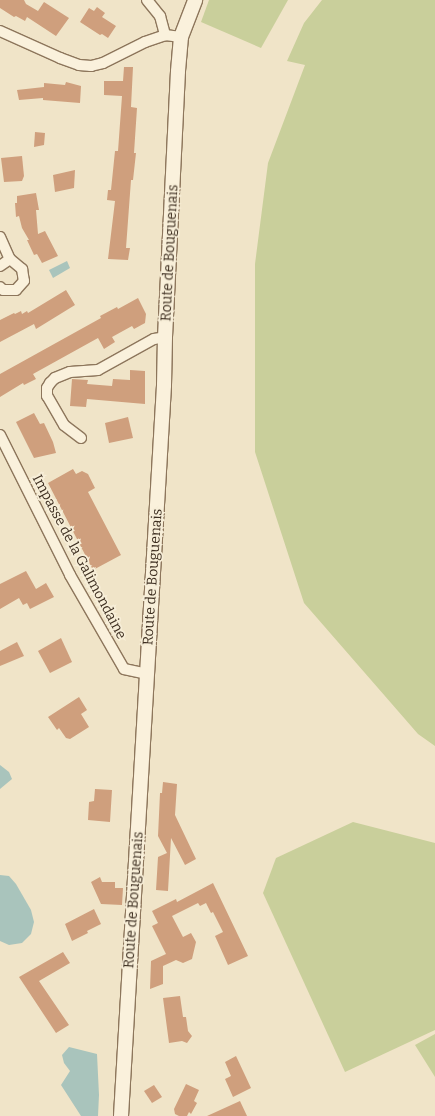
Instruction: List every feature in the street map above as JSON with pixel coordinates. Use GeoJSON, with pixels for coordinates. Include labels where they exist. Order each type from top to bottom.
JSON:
{"type":"FeatureCollection","features":[{"type":"Feature","properties":{"kind":"street"},"geometry":{"type":"LineString","coordinates":[[147,0],[160,16],[165,35]]}},
{"type":"Feature","properties":{"kind":"street","name":"Route de Bouguenais"},"geometry":{"type":"LineString","coordinates":[[121,1116],[164,385],[165,337],[181,37],[195,0]]}},
{"type":"Feature","properties":{"kind":"street"},"geometry":{"type":"LineString","coordinates":[[0,31],[60,58],[79,65],[91,66],[103,63],[145,42],[165,35],[181,37]]}},
{"type":"Feature","properties":{"kind":"street"},"geometry":{"type":"LineString","coordinates":[[0,237],[10,259],[22,269],[24,281],[16,290],[3,290],[0,287]]}},
{"type":"Feature","properties":{"kind":"street"},"geometry":{"type":"LineString","coordinates":[[0,266],[10,259]]}},
{"type":"Feature","properties":{"kind":"street"},"geometry":{"type":"LineString","coordinates":[[81,438],[64,425],[47,396],[47,388],[50,383],[55,378],[70,372],[98,370],[154,339],[165,337]]}},
{"type":"Feature","properties":{"kind":"street","name":"Impasse de la Galimondaine"},"geometry":{"type":"LineString","coordinates":[[0,435],[70,575],[124,670],[146,674]]}},
{"type":"Feature","properties":{"kind":"green space"},"geometry":{"type":"Polygon","coordinates":[[[209,0],[288,0],[261,48],[201,22],[209,0]]]}},
{"type":"Feature","properties":{"kind":"green space"},"geometry":{"type":"Polygon","coordinates":[[[322,0],[435,0],[435,746],[418,734],[304,603],[255,452],[255,264],[268,163],[305,65],[287,61],[304,23],[322,0]]]}},
{"type":"Feature","properties":{"kind":"green space"},"geometry":{"type":"Polygon","coordinates":[[[353,822],[435,843],[435,1030],[345,1072],[263,893],[276,858],[353,822]]]}},
{"type":"Feature","properties":{"kind":"green space"},"geometry":{"type":"Polygon","coordinates":[[[435,1034],[435,1077],[415,1045],[435,1034]]]}},
{"type":"Feature","properties":{"kind":"water"},"geometry":{"type":"Polygon","coordinates":[[[67,261],[70,268],[53,278],[49,270],[67,261]]]}},
{"type":"Feature","properties":{"kind":"water"},"geometry":{"type":"Polygon","coordinates":[[[0,765],[9,772],[12,779],[0,789],[0,765]]]}},
{"type":"Feature","properties":{"kind":"water"},"geometry":{"type":"Polygon","coordinates":[[[0,875],[9,876],[16,884],[31,910],[34,922],[31,934],[22,943],[9,945],[0,941],[0,875]]]}},
{"type":"Feature","properties":{"kind":"water"},"geometry":{"type":"Polygon","coordinates":[[[69,1047],[97,1054],[99,1095],[98,1116],[81,1116],[61,1085],[70,1071],[64,1063],[62,1055],[69,1047]]]}},
{"type":"Feature","properties":{"kind":"building"},"geometry":{"type":"Polygon","coordinates":[[[0,0],[24,0],[26,4],[38,11],[44,2],[69,18],[56,36],[27,17],[25,21],[16,16],[14,17],[0,8],[0,0]]]}},
{"type":"Feature","properties":{"kind":"building"},"geometry":{"type":"Polygon","coordinates":[[[97,7],[105,13],[102,17],[116,26],[108,38],[102,34],[100,35],[80,22],[89,8],[94,11],[97,7]]]}},
{"type":"Feature","properties":{"kind":"building"},"geometry":{"type":"Polygon","coordinates":[[[124,67],[133,67],[131,107],[137,108],[134,153],[136,153],[133,180],[131,180],[126,248],[130,248],[128,260],[108,259],[115,201],[107,200],[108,190],[111,190],[115,151],[118,151],[122,96],[104,95],[104,81],[123,81],[124,67]]]}},
{"type":"Feature","properties":{"kind":"building"},"geometry":{"type":"Polygon","coordinates":[[[66,82],[81,86],[80,103],[43,100],[43,98],[19,100],[17,90],[44,87],[44,83],[65,85],[66,82]]]}},
{"type":"Feature","properties":{"kind":"building"},"geometry":{"type":"Polygon","coordinates":[[[35,132],[45,133],[44,145],[34,147],[35,132]]]}},
{"type":"Feature","properties":{"kind":"building"},"geometry":{"type":"Polygon","coordinates":[[[22,156],[24,176],[22,181],[4,182],[1,158],[22,156]]]}},
{"type":"Feature","properties":{"kind":"building"},"geometry":{"type":"Polygon","coordinates":[[[75,170],[74,188],[55,192],[53,175],[75,170]]]}},
{"type":"Feature","properties":{"kind":"building"},"geometry":{"type":"Polygon","coordinates":[[[36,193],[39,210],[36,210],[38,234],[45,231],[58,256],[42,263],[37,254],[34,255],[27,240],[29,240],[22,228],[19,216],[16,217],[15,203],[17,203],[17,196],[36,193]]]}},
{"type":"Feature","properties":{"kind":"building"},"geometry":{"type":"Polygon","coordinates":[[[66,290],[75,305],[36,329],[34,324],[0,342],[0,320],[21,311],[22,314],[27,311],[28,313],[66,290]]]}},
{"type":"Feature","properties":{"kind":"building"},"geometry":{"type":"Polygon","coordinates":[[[138,298],[146,314],[145,323],[134,329],[132,326],[112,337],[115,342],[104,349],[98,338],[33,374],[36,379],[24,385],[23,383],[0,397],[0,374],[101,318],[100,316],[117,307],[118,309],[138,298]]]}},
{"type":"Feature","properties":{"kind":"building"},"geometry":{"type":"Polygon","coordinates":[[[130,370],[145,371],[145,404],[87,399],[86,407],[70,406],[72,379],[88,380],[87,384],[112,386],[113,379],[130,380],[130,370]]]}},
{"type":"Feature","properties":{"kind":"building"},"geometry":{"type":"Polygon","coordinates":[[[34,413],[40,424],[44,423],[53,442],[56,453],[34,458],[16,422],[34,413]]]}},
{"type":"Feature","properties":{"kind":"building"},"geometry":{"type":"Polygon","coordinates":[[[128,417],[133,438],[109,443],[105,423],[128,417]]]}},
{"type":"Feature","properties":{"kind":"building"},"geometry":{"type":"Polygon","coordinates":[[[73,469],[76,474],[82,471],[88,474],[95,488],[88,492],[121,555],[93,570],[48,483],[73,469]]]}},
{"type":"Feature","properties":{"kind":"building"},"geometry":{"type":"Polygon","coordinates":[[[26,571],[36,589],[46,583],[54,597],[30,609],[27,603],[23,605],[19,598],[0,609],[0,584],[26,571]]]}},
{"type":"Feature","properties":{"kind":"building"},"geometry":{"type":"Polygon","coordinates":[[[61,638],[72,662],[50,673],[38,651],[61,638]]]}},
{"type":"Feature","properties":{"kind":"building"},"geometry":{"type":"Polygon","coordinates":[[[17,642],[24,656],[0,666],[0,651],[17,642]]]}},
{"type":"Feature","properties":{"kind":"building"},"geometry":{"type":"Polygon","coordinates":[[[79,697],[87,710],[81,714],[89,727],[70,739],[66,738],[59,728],[57,730],[48,717],[79,697]]]}},
{"type":"Feature","properties":{"kind":"building"},"geometry":{"type":"Polygon","coordinates":[[[163,782],[177,784],[175,815],[196,859],[185,865],[171,838],[168,891],[156,890],[158,857],[167,853],[158,836],[160,793],[162,793],[163,782]]]}},
{"type":"Feature","properties":{"kind":"building"},"geometry":{"type":"Polygon","coordinates":[[[95,789],[112,790],[110,822],[88,820],[89,802],[94,801],[95,789]]]}},
{"type":"Feature","properties":{"kind":"building"},"geometry":{"type":"Polygon","coordinates":[[[100,877],[102,882],[115,882],[115,888],[123,888],[122,905],[101,904],[91,882],[100,877]]]}},
{"type":"Feature","properties":{"kind":"building"},"geometry":{"type":"Polygon","coordinates":[[[213,883],[248,956],[228,965],[215,936],[223,932],[213,912],[211,913],[206,903],[200,906],[198,903],[172,916],[183,937],[191,933],[196,942],[192,959],[183,963],[176,960],[163,966],[163,984],[150,989],[151,961],[166,954],[152,926],[158,923],[152,911],[176,899],[177,902],[213,883]]]}},
{"type":"Feature","properties":{"kind":"building"},"geometry":{"type":"Polygon","coordinates":[[[94,909],[101,924],[72,941],[65,924],[94,909]]]}},
{"type":"Feature","properties":{"kind":"building"},"geometry":{"type":"Polygon","coordinates":[[[63,952],[70,963],[39,981],[69,1025],[56,1033],[19,977],[63,952]]]}},
{"type":"Feature","properties":{"kind":"building"},"geometry":{"type":"Polygon","coordinates":[[[180,996],[183,1017],[186,1017],[188,1031],[192,1036],[187,1043],[182,1041],[169,1043],[163,998],[180,996]]]}},
{"type":"Feature","properties":{"kind":"building"},"geometry":{"type":"Polygon","coordinates":[[[236,1056],[251,1088],[233,1097],[225,1079],[231,1076],[225,1062],[236,1056]]]}},
{"type":"Feature","properties":{"kind":"building"},"geometry":{"type":"Polygon","coordinates":[[[186,1084],[199,1090],[194,1101],[197,1103],[191,1114],[189,1112],[187,1116],[179,1116],[175,1114],[174,1109],[186,1084]]]}},
{"type":"Feature","properties":{"kind":"building"},"geometry":{"type":"Polygon","coordinates":[[[154,1085],[162,1097],[152,1103],[144,1091],[154,1085]]]}},
{"type":"Feature","properties":{"kind":"building"},"geometry":{"type":"Polygon","coordinates":[[[240,1101],[247,1116],[207,1116],[240,1101]]]}}]}
